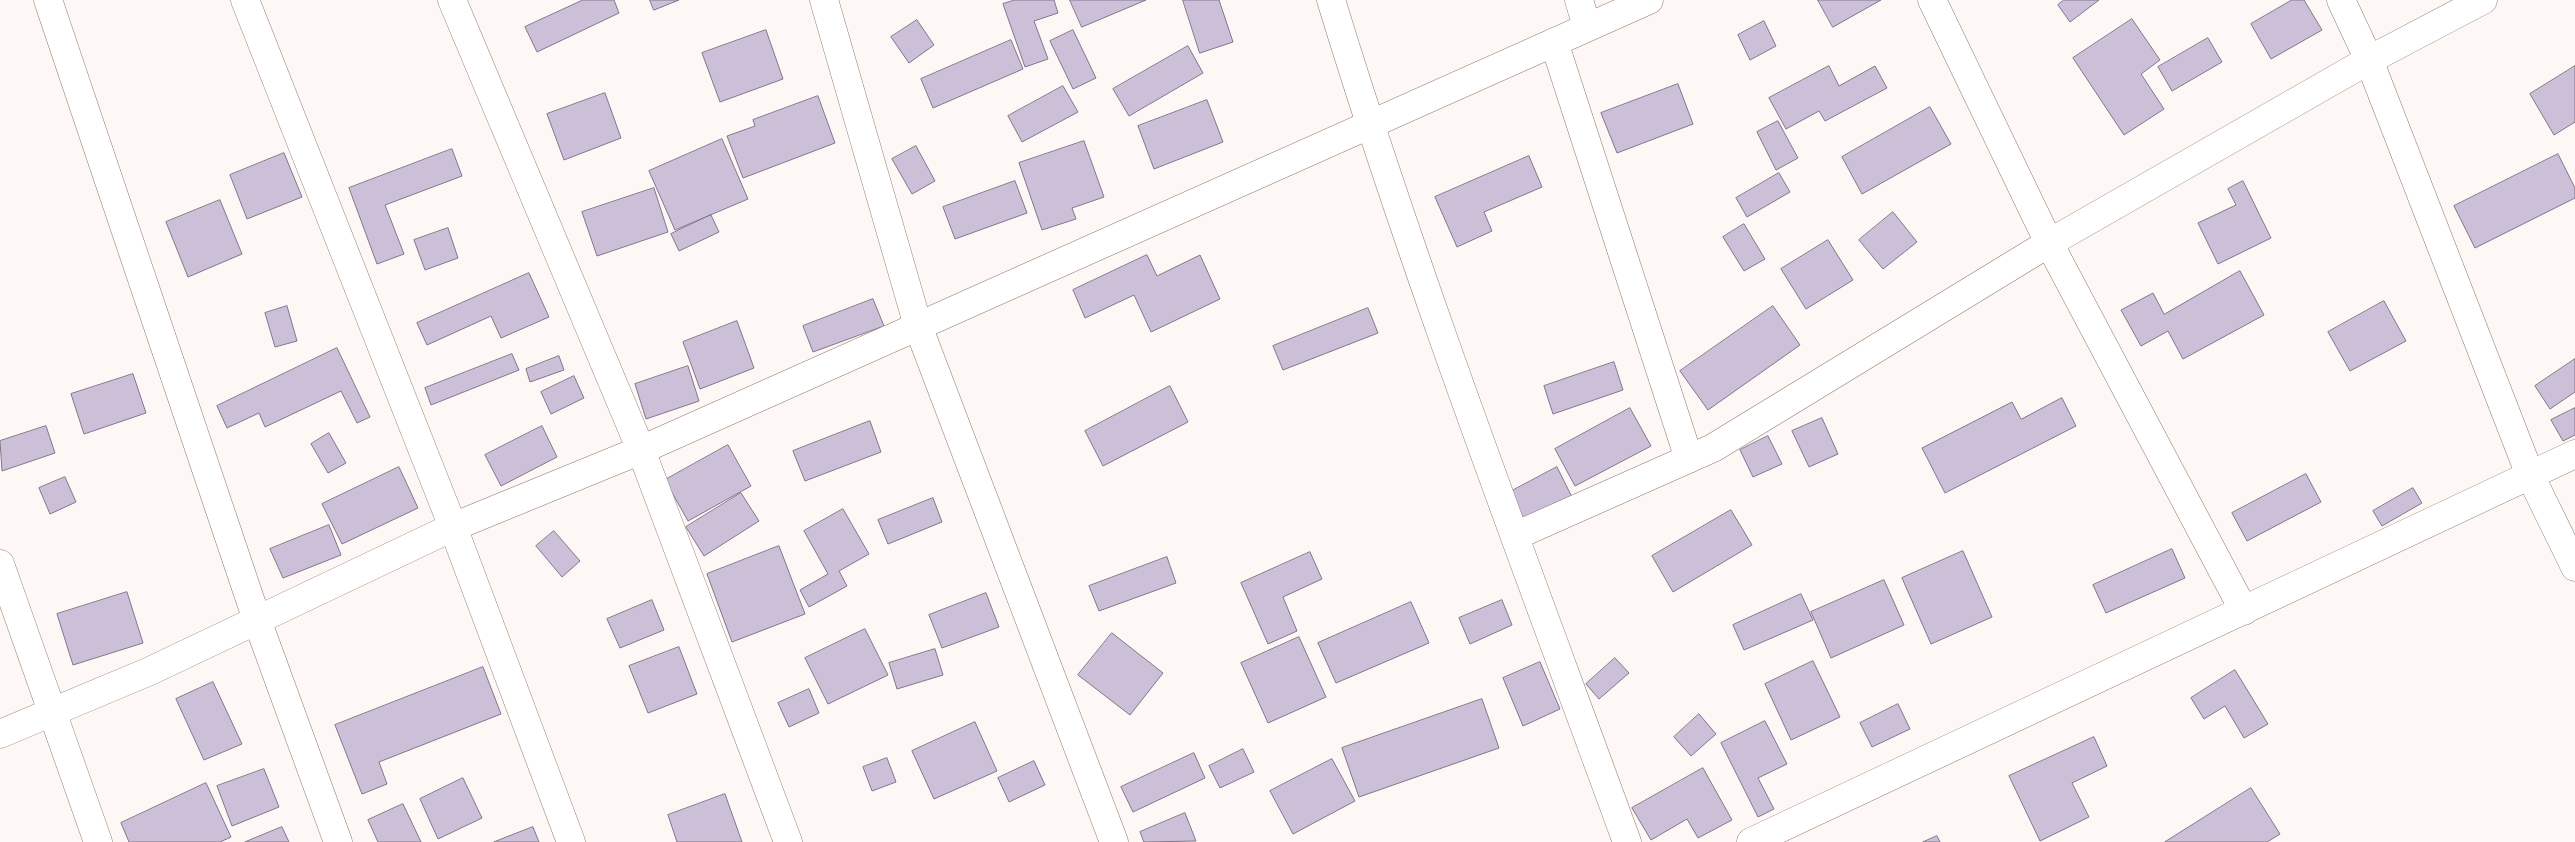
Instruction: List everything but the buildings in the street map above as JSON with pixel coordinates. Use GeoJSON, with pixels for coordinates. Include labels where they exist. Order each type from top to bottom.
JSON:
{"type":"FeatureCollection","features":[{"type":"Feature","properties":{"kind":"street"},"geometry":{"type":"LineString","coordinates":[[48,0],[257,620],[338,842]]}},
{"type":"Feature","properties":{"kind":"street"},"geometry":{"type":"LineString","coordinates":[[245,0],[453,527],[572,842]]}},
{"type":"Feature","properties":{"kind":"street"},"geometry":{"type":"LineString","coordinates":[[452,0],[641,450],[788,842]]}},
{"type":"Feature","properties":{"kind":"street"},"geometry":{"type":"LineString","coordinates":[[824,0],[918,326],[1114,842]]}},
{"type":"Feature","properties":{"kind":"street"},"geometry":{"type":"LineString","coordinates":[[1331,0],[1369,124],[1515,536],[1627,842]]}},
{"type":"Feature","properties":{"kind":"street"},"geometry":{"type":"LineString","coordinates":[[1579,0],[1588,27]]}},
{"type":"Feature","properties":{"kind":"street"},"geometry":{"type":"LineString","coordinates":[[0,734],[150,670],[453,527],[641,450],[1649,0]]}},
{"type":"Feature","properties":{"kind":"street"},"geometry":{"type":"LineString","coordinates":[[1932,0],[2049,243],[2244,611]]}},
{"type":"Feature","properties":{"kind":"street"},"geometry":{"type":"LineString","coordinates":[[2341,0],[2369,60],[2530,475],[2575,567]]}},
{"type":"Feature","properties":{"kind":"street"},"geometry":{"type":"LineString","coordinates":[[1515,536],[1722,443],[2049,243],[2369,60],[2483,0]]}},
{"type":"Feature","properties":{"kind":"street"},"geometry":{"type":"LineString","coordinates":[[1554,42],[1689,459]]}},
{"type":"Feature","properties":{"kind":"street"},"geometry":{"type":"LineString","coordinates":[[1751,842],[2575,454]]}},
{"type":"Feature","properties":{"kind":"street"},"geometry":{"type":"LineString","coordinates":[[0,564],[98,842]]}}]}
